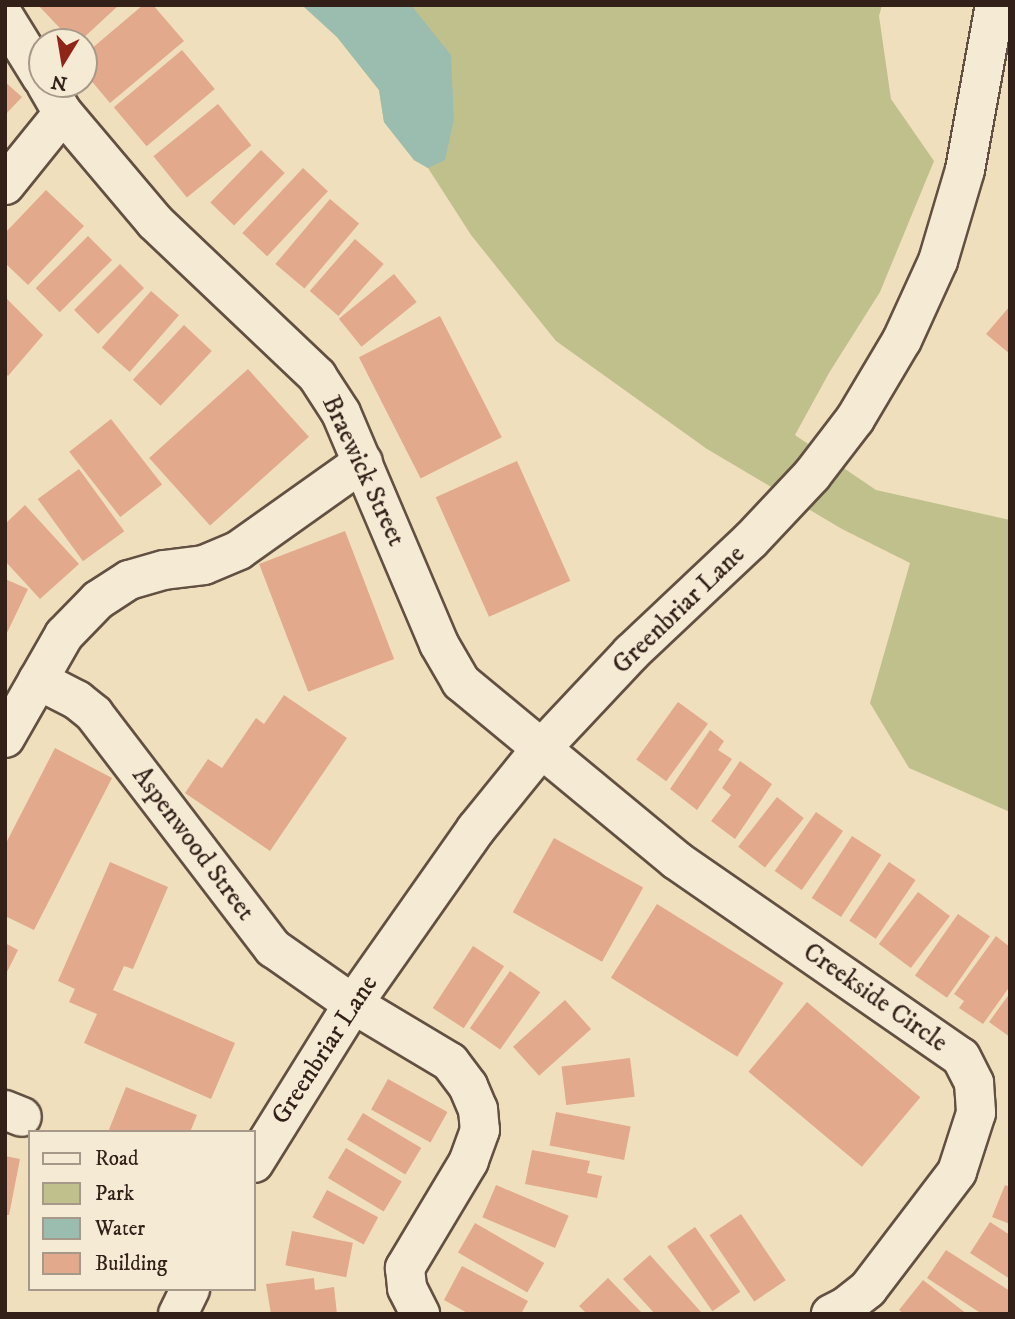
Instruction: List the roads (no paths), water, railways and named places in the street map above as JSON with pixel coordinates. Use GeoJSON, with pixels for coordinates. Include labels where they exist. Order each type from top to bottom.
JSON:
{"type":"FeatureCollection","features":[{"type":"Feature","properties":{"kind":"street","name":"Greenbriar Lane"},"geometry":{"type":"LineString","coordinates":[[256,1160],[352,1004],[476,829],[540,750],[631,653],[750,541],[812,475],[855,419],[902,340],[938,261],[965,170],[995,5]]}},
{"type":"Feature","properties":{"kind":"street"},"geometry":{"type":"LineString","coordinates":[[5,18],[28,55]]}},
{"type":"Feature","properties":{"kind":"street","name":"Braewick Street"},"geometry":{"type":"LineString","coordinates":[[55,98],[155,222],[317,376],[341,413],[439,644],[461,682],[540,750]]}},
{"type":"Feature","properties":{"kind":"street"},"geometry":{"type":"LineString","coordinates":[[5,185],[55,98]]}},
{"type":"Feature","properties":{"kind":"street"},"geometry":{"type":"LineString","coordinates":[[5,738],[64,635],[98,600],[129,580],[164,570],[204,565],[239,550],[363,462]]}},
{"type":"Feature","properties":{"kind":"street","name":"Aspenwood Street"},"geometry":{"type":"LineString","coordinates":[[38,680],[77,700],[94,715],[273,948],[352,1004]]}},
{"type":"Feature","properties":{"kind":"street","name":"Creekside Circle"},"geometry":{"type":"LineString","coordinates":[[540,750],[676,860],[961,1057],[974,1083],[976,1113],[957,1172],[868,1289],[831,1314]]}},
{"type":"Feature","properties":{"kind":"street"},"geometry":{"type":"LineString","coordinates":[[352,1004],[450,1062],[468,1086],[478,1109],[480,1130],[469,1161],[405,1269],[407,1288],[420,1314]]}},
{"type":"Feature","properties":{"kind":"street"},"geometry":{"type":"LineString","coordinates":[[178,1314],[189,1291]]}},
{"type":"Feature","properties":{"kind":"water"},"geometry":{"type":"Polygon","coordinates":[[[302,5],[411,5],[451,55],[454,119],[445,160],[428,168],[414,160],[384,122],[379,90],[337,37],[302,5]]]}}]}
